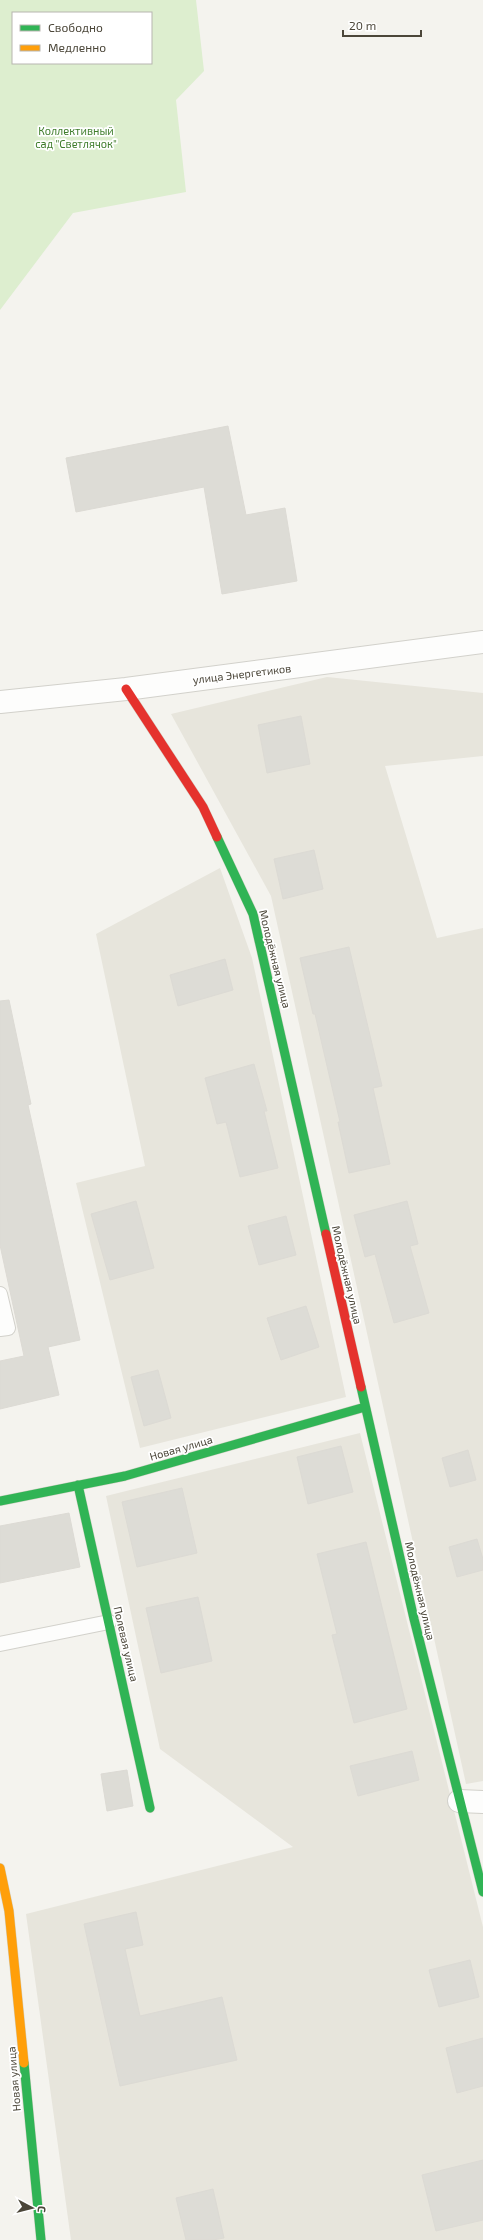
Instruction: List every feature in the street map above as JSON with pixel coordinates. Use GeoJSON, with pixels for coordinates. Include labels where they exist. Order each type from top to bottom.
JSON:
{"type":"FeatureCollection","features":[{"type":"Feature","properties":{"kind":"street","name":"улица Энергетиков"},"geometry":{"type":"LineString","coordinates":[[0,702],[126,689],[483,642]]}},
{"type":"Feature","properties":{"kind":"street","name":"Молодёжная улица"},"geometry":{"type":"LineString","coordinates":[[126,689],[203,807],[253,914],[414,1619],[483,1892]]}},
{"type":"Feature","properties":{"kind":"street","name":"Новая улица"},"geometry":{"type":"LineString","coordinates":[[0,1501],[125,1476],[365,1407]]}},
{"type":"Feature","properties":{"kind":"street","name":"Полевая улица"},"geometry":{"type":"LineString","coordinates":[[78,1486],[150,1808]]}},
{"type":"Feature","properties":{"kind":"street"},"geometry":{"type":"LineString","coordinates":[[459,1801],[483,1802]]}},
{"type":"Feature","properties":{"kind":"street","name":"Новая улица"},"geometry":{"type":"LineString","coordinates":[[0,1868],[9,1911],[41,2240]]}},
{"type":"Feature","properties":{"kind":"lane"},"geometry":{"type":"LineString","coordinates":[[0,1294],[8,1328],[0,1329]]}},
{"type":"Feature","properties":{"kind":"lane"},"geometry":{"type":"LineString","coordinates":[[0,1644],[109,1622]]}},
{"type":"Feature","properties":{"kind":"shaded area"},"geometry":{"type":"Polygon","coordinates":[[[327,677],[483,693],[483,756],[385,766],[437,938],[483,928],[483,1781],[466,1784],[271,896],[171,714],[327,677]]]}},
{"type":"Feature","properties":{"kind":"shaded area"},"geometry":{"type":"Polygon","coordinates":[[[220,868],[252,958],[346,1397],[140,1448],[76,1183],[145,1166],[96,934],[220,868]]]}},
{"type":"Feature","properties":{"kind":"shaded area"},"geometry":{"type":"Polygon","coordinates":[[[360,1433],[483,1927],[483,2240],[71,2240],[26,1914],[293,1847],[160,1749],[106,1496],[360,1433]]]}},
{"type":"Feature","properties":{"kind":"green space","name":"Коллективный сад \"Светлячок\""},"geometry":{"type":"Polygon","coordinates":[[[0,0],[196,0],[204,71],[176,100],[186,192],[73,213],[0,310],[0,0]]]}},
{"type":"Feature","properties":{"kind":"building"},"geometry":{"type":"Polygon","coordinates":[[[228,426],[246,515],[285,508],[297,581],[222,594],[204,487],[76,512],[66,458],[228,426]]]}},
{"type":"Feature","properties":{"kind":"building"},"geometry":{"type":"Polygon","coordinates":[[[301,716],[310,764],[267,773],[258,725],[301,716]]]}},
{"type":"Feature","properties":{"kind":"building"},"geometry":{"type":"Polygon","coordinates":[[[314,850],[323,889],[283,899],[274,859],[314,850]]]}},
{"type":"Feature","properties":{"kind":"building"},"geometry":{"type":"Polygon","coordinates":[[[349,947],[382,1086],[373,1088],[390,1164],[349,1173],[338,1122],[340,1122],[315,1014],[313,1014],[300,958],[349,947]]]}},
{"type":"Feature","properties":{"kind":"building"},"geometry":{"type":"Polygon","coordinates":[[[225,959],[233,990],[178,1006],[170,975],[225,959]]]}},
{"type":"Feature","properties":{"kind":"building"},"geometry":{"type":"Polygon","coordinates":[[[9,1000],[31,1104],[28,1105],[80,1340],[48,1347],[59,1395],[0,1409],[0,1361],[24,1356],[0,1245],[0,1001],[9,1000]]]}},
{"type":"Feature","properties":{"kind":"building"},"geometry":{"type":"Polygon","coordinates":[[[254,1064],[267,1111],[264,1111],[278,1168],[240,1177],[226,1122],[217,1124],[205,1078],[254,1064]]]}},
{"type":"Feature","properties":{"kind":"building"},"geometry":{"type":"Polygon","coordinates":[[[136,1201],[154,1268],[110,1280],[91,1214],[136,1201]]]}},
{"type":"Feature","properties":{"kind":"building"},"geometry":{"type":"Polygon","coordinates":[[[407,1201],[418,1244],[410,1246],[429,1313],[394,1323],[375,1254],[365,1257],[354,1215],[407,1201]]]}},
{"type":"Feature","properties":{"kind":"building"},"geometry":{"type":"Polygon","coordinates":[[[286,1216],[296,1255],[259,1265],[248,1226],[286,1216]]]}},
{"type":"Feature","properties":{"kind":"building"},"geometry":{"type":"Polygon","coordinates":[[[306,1306],[319,1347],[281,1360],[267,1318],[306,1306]]]}},
{"type":"Feature","properties":{"kind":"building"},"geometry":{"type":"Polygon","coordinates":[[[158,1370],[171,1418],[144,1426],[131,1377],[158,1370]]]}},
{"type":"Feature","properties":{"kind":"building"},"geometry":{"type":"Polygon","coordinates":[[[341,1446],[353,1492],[308,1504],[297,1457],[341,1446]]]}},
{"type":"Feature","properties":{"kind":"building"},"geometry":{"type":"Polygon","coordinates":[[[468,1450],[476,1480],[450,1487],[442,1458],[468,1450]]]}},
{"type":"Feature","properties":{"kind":"building"},"geometry":{"type":"Polygon","coordinates":[[[182,1488],[197,1553],[137,1567],[122,1502],[182,1488]]]}},
{"type":"Feature","properties":{"kind":"building"},"geometry":{"type":"Polygon","coordinates":[[[69,1513],[80,1567],[0,1583],[0,1526],[69,1513]]]}},
{"type":"Feature","properties":{"kind":"building"},"geometry":{"type":"Polygon","coordinates":[[[477,1539],[483,1559],[483,1570],[457,1577],[449,1547],[477,1539]]]}},
{"type":"Feature","properties":{"kind":"building"},"geometry":{"type":"Polygon","coordinates":[[[366,1542],[407,1709],[354,1723],[332,1635],[337,1634],[317,1554],[366,1542]]]}},
{"type":"Feature","properties":{"kind":"building"},"geometry":{"type":"Polygon","coordinates":[[[198,1597],[212,1661],[161,1673],[146,1608],[198,1597]]]}},
{"type":"Feature","properties":{"kind":"building"},"geometry":{"type":"Polygon","coordinates":[[[412,1751],[419,1780],[358,1796],[350,1766],[412,1751]]]}},
{"type":"Feature","properties":{"kind":"building"},"geometry":{"type":"Polygon","coordinates":[[[127,1770],[133,1806],[107,1811],[101,1774],[127,1770]]]}},
{"type":"Feature","properties":{"kind":"building"},"geometry":{"type":"Polygon","coordinates":[[[136,1912],[143,1945],[125,1949],[140,2016],[222,1997],[237,2060],[120,2086],[84,1924],[136,1912]]]}},
{"type":"Feature","properties":{"kind":"building"},"geometry":{"type":"Polygon","coordinates":[[[470,1960],[479,1997],[439,2007],[429,1970],[470,1960]]]}},
{"type":"Feature","properties":{"kind":"building"},"geometry":{"type":"Polygon","coordinates":[[[483,2038],[483,2086],[457,2093],[446,2048],[483,2038]]]}},
{"type":"Feature","properties":{"kind":"building"},"geometry":{"type":"Polygon","coordinates":[[[483,2160],[483,2220],[436,2231],[422,2175],[483,2160]]]}},
{"type":"Feature","properties":{"kind":"building"},"geometry":{"type":"Polygon","coordinates":[[[213,2189],[224,2238],[213,2240],[186,2240],[176,2198],[213,2189]]]}},
{"type":"Feature","properties":{"kind":"traffic: fast"},"geometry":{"type":"LineString","coordinates":[[217,837],[253,914],[326,1234]]}},
{"type":"Feature","properties":{"kind":"traffic: fast"},"geometry":{"type":"LineString","coordinates":[[361,1387],[414,1619],[483,1892]]}},
{"type":"Feature","properties":{"kind":"traffic: fast"},"geometry":{"type":"LineString","coordinates":[[0,1501],[125,1476],[365,1407]]}},
{"type":"Feature","properties":{"kind":"traffic: fast"},"geometry":{"type":"LineString","coordinates":[[78,1485],[150,1808]]}},
{"type":"Feature","properties":{"kind":"traffic: fast"},"geometry":{"type":"LineString","coordinates":[[24,2063],[41,2240]]}},
{"type":"Feature","properties":{"kind":"traffic: slow"},"geometry":{"type":"LineString","coordinates":[[0,1868],[9,1911],[24,2063]]}},
{"type":"Feature","properties":{"kind":"traffic: jam"},"geometry":{"type":"LineString","coordinates":[[126,689],[203,807],[217,837]]}},
{"type":"Feature","properties":{"kind":"traffic: jam"},"geometry":{"type":"LineString","coordinates":[[326,1234],[361,1387]]}}]}
